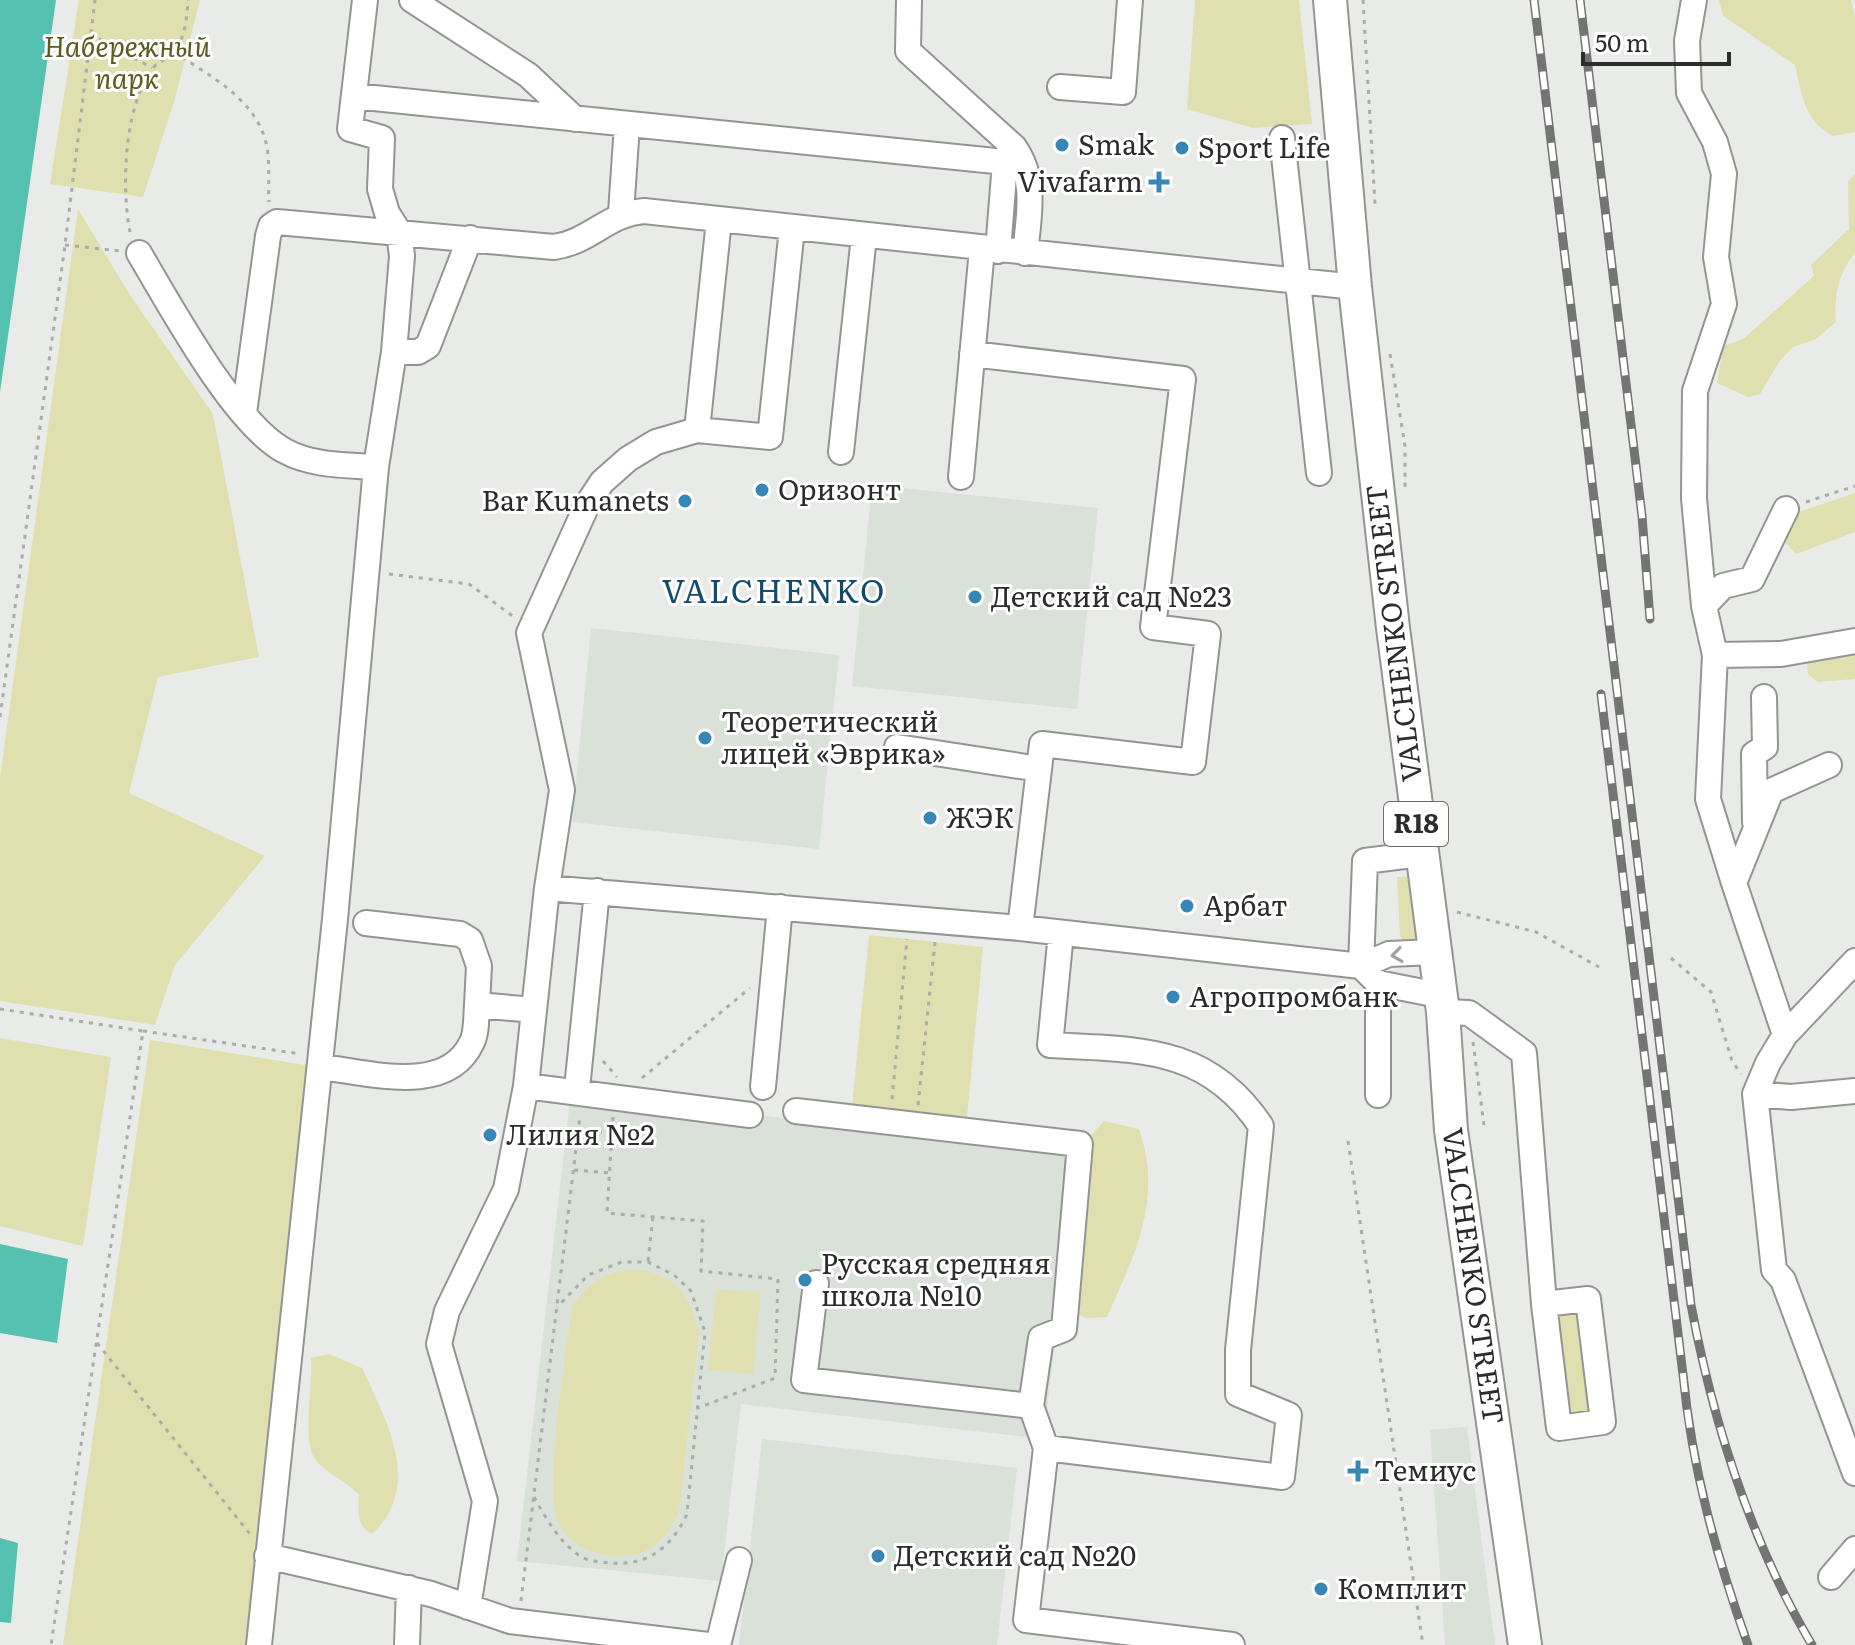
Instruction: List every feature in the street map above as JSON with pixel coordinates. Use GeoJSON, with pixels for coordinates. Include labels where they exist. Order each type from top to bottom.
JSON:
{"type":"FeatureCollection","features":[{"type":"Feature","properties":{"kind":"main road","name":"VALCHENKO STREET"},"geometry":{"type":"LineString","coordinates":[[1330,0],[1355,287],[1420,854],[1434,952],[1450,1007],[1451,1130],[1525,1645]]}},
{"type":"Feature","properties":{"kind":"street"},"geometry":{"type":"LineString","coordinates":[[259,1645],[369,573],[376,467],[394,352],[402,256],[399,232],[387,213],[380,189],[382,138],[350,129],[365,0]]}},
{"type":"Feature","properties":{"kind":"street"},"geometry":{"type":"LineString","coordinates":[[412,0],[528,75],[575,119]]}},
{"type":"Feature","properties":{"kind":"street"},"geometry":{"type":"LineString","coordinates":[[909,0],[908,51],[1014,147],[1027,165],[1030,192],[1025,253]]}},
{"type":"Feature","properties":{"kind":"street"},"geometry":{"type":"LineString","coordinates":[[1060,87],[1123,92],[1130,0]]}},
{"type":"Feature","properties":{"kind":"street"},"geometry":{"type":"LineString","coordinates":[[1694,0],[1687,41],[1689,93],[1715,142],[1724,174],[1716,257],[1724,304],[1695,391],[1694,498],[1704,606],[1715,655],[1708,799],[1785,1035]]}},
{"type":"Feature","properties":{"kind":"street"},"geometry":{"type":"LineString","coordinates":[[354,96],[1005,162],[972,354],[961,477]]}},
{"type":"Feature","properties":{"kind":"street"},"geometry":{"type":"LineString","coordinates":[[621,213],[627,125]]}},
{"type":"Feature","properties":{"kind":"street"},"geometry":{"type":"LineString","coordinates":[[1282,138],[1319,473]]}},
{"type":"Feature","properties":{"kind":"street"},"geometry":{"type":"LineString","coordinates":[[244,413],[271,226],[286,222],[554,247],[570,245],[621,213],[644,211],[1355,287]]}},
{"type":"Feature","properties":{"kind":"street"},"geometry":{"type":"LineString","coordinates":[[697,430],[719,220]]}},
{"type":"Feature","properties":{"kind":"street"},"geometry":{"type":"LineString","coordinates":[[468,1607],[485,1501],[439,1344],[447,1311],[506,1189],[526,1086],[547,888],[562,790],[529,633],[587,505],[602,482],[628,459],[656,442],[697,430],[770,437],[792,228]]}},
{"type":"Feature","properties":{"kind":"street"},"geometry":{"type":"LineString","coordinates":[[841,452],[864,236]]}},
{"type":"Feature","properties":{"kind":"street"},"geometry":{"type":"LineString","coordinates":[[394,352],[418,352],[428,346],[470,238]]}},
{"type":"Feature","properties":{"kind":"street"},"geometry":{"type":"LineString","coordinates":[[139,253],[198,350],[244,413],[271,443],[288,453],[331,463],[376,467]]}},
{"type":"Feature","properties":{"kind":"street"},"geometry":{"type":"LineString","coordinates":[[972,354],[1183,379],[1153,627],[1208,634],[1193,762],[1042,744],[1020,928]]}},
{"type":"Feature","properties":{"kind":"street"},"geometry":{"type":"LineString","coordinates":[[1704,606],[1723,586],[1752,579],[1786,509]]}},
{"type":"Feature","properties":{"kind":"street"},"geometry":{"type":"LineString","coordinates":[[1715,655],[1781,654],[1855,641]]}},
{"type":"Feature","properties":{"kind":"street"},"geometry":{"type":"LineString","coordinates":[[1755,833],[1754,754],[1765,747],[1764,697]]}},
{"type":"Feature","properties":{"kind":"street"},"geometry":{"type":"LineString","coordinates":[[897,747],[1039,769]]}},
{"type":"Feature","properties":{"kind":"street"},"geometry":{"type":"LineString","coordinates":[[1734,883],[1771,791],[1829,765]]}},
{"type":"Feature","properties":{"kind":"street"},"geometry":{"type":"LineString","coordinates":[[1378,1095],[1365,861],[1420,854]]}},
{"type":"Feature","properties":{"kind":"street"},"geometry":{"type":"LineString","coordinates":[[547,888],[1061,933],[1370,974],[1450,1007],[1524,1053],[1544,1304],[1559,1428],[1603,1422],[1588,1299],[1544,1304]]}},
{"type":"Feature","properties":{"kind":"street"},"geometry":{"type":"LineString","coordinates":[[580,1086],[597,891]]}},
{"type":"Feature","properties":{"kind":"street"},"geometry":{"type":"LineString","coordinates":[[763,1087],[780,907]]}},
{"type":"Feature","properties":{"kind":"street"},"geometry":{"type":"LineString","coordinates":[[320,1062],[432,1076],[458,1064],[473,1040],[479,966],[470,940],[460,934],[366,923]]}},
{"type":"Feature","properties":{"kind":"street"},"geometry":{"type":"LineString","coordinates":[[1046,1448],[1282,1477],[1289,1415],[1238,1394],[1238,1350],[1261,1126],[1243,1098],[1212,1076],[1155,1051],[1050,1045],[1061,933]]}},
{"type":"Feature","properties":{"kind":"street"},"geometry":{"type":"LineString","coordinates":[[1370,974],[1389,954],[1434,952]]}},
{"type":"Feature","properties":{"kind":"street"},"geometry":{"type":"LineString","coordinates":[[1855,961],[1785,1035],[1768,1063],[1755,1094],[1774,1270],[1783,1280],[1855,1473]]}},
{"type":"Feature","properties":{"kind":"street"},"geometry":{"type":"LineString","coordinates":[[477,1005],[534,1010]]}},
{"type":"Feature","properties":{"kind":"street"},"geometry":{"type":"LineString","coordinates":[[526,1086],[617,1088],[750,1115]]}},
{"type":"Feature","properties":{"kind":"street"},"geometry":{"type":"LineString","coordinates":[[1755,1094],[1791,1097],[1855,1091]]}},
{"type":"Feature","properties":{"kind":"street"},"geometry":{"type":"LineString","coordinates":[[796,1111],[1080,1144],[1064,1329],[1041,1338],[1031,1406],[1046,1448],[1026,1620],[1134,1639],[1232,1645]]}},
{"type":"Feature","properties":{"kind":"street"},"geometry":{"type":"LineString","coordinates":[[816,1283],[804,1380],[1031,1406]]}},
{"type":"Feature","properties":{"kind":"street"},"geometry":{"type":"LineString","coordinates":[[1831,1577],[1855,1549]]}},
{"type":"Feature","properties":{"kind":"street"},"geometry":{"type":"LineString","coordinates":[[267,1556],[409,1588],[510,1621],[708,1645]]}},
{"type":"Feature","properties":{"kind":"street"},"geometry":{"type":"LineString","coordinates":[[718,1645],[739,1560]]}},
{"type":"Feature","properties":{"kind":"street"},"geometry":{"type":"LineString","coordinates":[[407,1645],[409,1588]]}},
{"type":"Feature","properties":{"kind":"path"},"geometry":{"type":"LineString","coordinates":[[0,717],[65,245],[95,0]]}},
{"type":"Feature","properties":{"kind":"path"},"geometry":{"type":"LineString","coordinates":[[139,253],[131,236],[126,211],[127,141],[152,68],[174,52],[187,22],[188,0]]}},
{"type":"Feature","properties":{"kind":"path"},"geometry":{"type":"LineString","coordinates":[[1363,0],[1376,207]]}},
{"type":"Feature","properties":{"kind":"path"},"geometry":{"type":"LineString","coordinates":[[89,37],[102,40],[152,68]]}},
{"type":"Feature","properties":{"kind":"path"},"geometry":{"type":"LineString","coordinates":[[174,52],[233,92],[253,116],[266,145],[271,226]]}},
{"type":"Feature","properties":{"kind":"path"},"geometry":{"type":"LineString","coordinates":[[65,245],[139,253]]}},
{"type":"Feature","properties":{"kind":"path"},"geometry":{"type":"LineString","coordinates":[[1388,345],[1405,446],[1405,493]]}},
{"type":"Feature","properties":{"kind":"path"},"geometry":{"type":"LineString","coordinates":[[1786,509],[1855,486]]}},
{"type":"Feature","properties":{"kind":"path"},"geometry":{"type":"LineString","coordinates":[[369,573],[469,584],[502,605],[529,633]]}},
{"type":"Feature","properties":{"kind":"path"},"geometry":{"type":"LineString","coordinates":[[1455,926],[1453,911],[1536,932],[1599,967]]}},
{"type":"Feature","properties":{"kind":"path"},"geometry":{"type":"LineString","coordinates":[[891,1109],[909,919]]}},
{"type":"Feature","properties":{"kind":"path"},"geometry":{"type":"LineString","coordinates":[[918,1112],[937,922]]}},
{"type":"Feature","properties":{"kind":"path"},"geometry":{"type":"LineString","coordinates":[[1671,958],[1711,992],[1732,1061],[1755,1094]]}},
{"type":"Feature","properties":{"kind":"path"},"geometry":{"type":"LineString","coordinates":[[640,1080],[774,968]]}},
{"type":"Feature","properties":{"kind":"path"},"geometry":{"type":"LineString","coordinates":[[1450,1007],[1484,1125]]}},
{"type":"Feature","properties":{"kind":"path"},"geometry":{"type":"LineString","coordinates":[[0,1009],[320,1062]]}},
{"type":"Feature","properties":{"kind":"path"},"geometry":{"type":"LineString","coordinates":[[51,1645],[143,1031]]}},
{"type":"Feature","properties":{"kind":"path"},"geometry":{"type":"LineString","coordinates":[[583,1037],[617,1088],[607,1213],[703,1221],[701,1271],[778,1279],[775,1378],[697,1408]]}},
{"type":"Feature","properties":{"kind":"path"},"geometry":{"type":"LineString","coordinates":[[520,1605],[578,1130],[580,1086]]}},
{"type":"Feature","properties":{"kind":"path"},"geometry":{"type":"LineString","coordinates":[[578,1130],[612,1133]]}},
{"type":"Feature","properties":{"kind":"path"},"geometry":{"type":"LineString","coordinates":[[1348,1141],[1423,1645]]}},
{"type":"Feature","properties":{"kind":"path"},"geometry":{"type":"LineString","coordinates":[[573,1170],[610,1173]]}},
{"type":"Feature","properties":{"kind":"path"},"geometry":{"type":"LineString","coordinates":[[648,1262],[653,1217]]}},
{"type":"Feature","properties":{"kind":"path"},"geometry":{"type":"LineString","coordinates":[[534,1497],[550,1526],[582,1558],[632,1564],[663,1551],[677,1535],[687,1514],[705,1332],[691,1291],[674,1275],[648,1262],[622,1262],[602,1267],[588,1275],[557,1307]]}},
{"type":"Feature","properties":{"kind":"path"},"geometry":{"type":"LineString","coordinates":[[96,1343],[267,1556]]}},
{"type":"Feature","properties":{"kind":"shaded area"},"geometry":{"type":"Polygon","coordinates":[[[0,0],[56,0],[0,392],[0,0]]]}},
{"type":"Feature","properties":{"kind":"shaded area","name":"Детский сад №23"},"geometry":{"type":"Polygon","coordinates":[[[872,485],[1098,508],[1077,709],[852,686],[872,485]]]}},
{"type":"Feature","properties":{"kind":"shaded area","name":"Теоретический лицей «Эврика»"},"geometry":{"type":"Polygon","coordinates":[[[591,628],[839,655],[819,849],[572,822],[591,628]]]}},
{"type":"Feature","properties":{"kind":"shaded area","name":"Русская средняя школа №10"},"geometry":{"type":"Polygon","coordinates":[[[571,1091],[1075,1155],[1044,1439],[741,1404],[721,1581],[517,1561],[571,1091]]]}},
{"type":"Feature","properties":{"kind":"shaded area"},"geometry":{"type":"Polygon","coordinates":[[[0,1244],[68,1259],[57,1343],[0,1333],[0,1244]]]}},
{"type":"Feature","properties":{"kind":"shaded area"},"geometry":{"type":"Polygon","coordinates":[[[1467,1427],[1495,1645],[1445,1645],[1430,1430],[1467,1427]]]}},
{"type":"Feature","properties":{"kind":"shaded area","name":"Детский сад №20"},"geometry":{"type":"Polygon","coordinates":[[[762,1439],[1017,1468],[997,1645],[739,1645],[762,1439]]]}},
{"type":"Feature","properties":{"kind":"shaded area"},"geometry":{"type":"Polygon","coordinates":[[[0,1538],[18,1543],[11,1623],[0,1622],[0,1538]]]}},
{"type":"Feature","properties":{"kind":"green space","name":"Набережный парк"},"geometry":{"type":"Polygon","coordinates":[[[79,0],[200,0],[174,102],[143,197],[50,184],[79,0]]]}},
{"type":"Feature","properties":{"kind":"green space"},"geometry":{"type":"Polygon","coordinates":[[[1195,0],[1299,0],[1312,124],[1253,128],[1187,109],[1195,0]]]}},
{"type":"Feature","properties":{"kind":"green space"},"geometry":{"type":"Polygon","coordinates":[[[1719,0],[1851,0],[1855,17],[1855,132],[1833,136],[1823,130],[1806,106],[1795,65],[1723,16],[1719,0]]]}},
{"type":"Feature","properties":{"kind":"green space"},"geometry":{"type":"Polygon","coordinates":[[[1855,174],[1855,253],[1838,286],[1836,322],[1816,339],[1793,347],[1779,362],[1760,394],[1748,397],[1717,383],[1723,346],[1743,339],[1814,276],[1811,265],[1849,229],[1848,181],[1855,174]]]}},
{"type":"Feature","properties":{"kind":"green space"},"geometry":{"type":"Polygon","coordinates":[[[78,209],[130,295],[213,414],[259,657],[158,677],[129,793],[265,856],[175,965],[155,1025],[0,1001],[0,778],[78,209]]]}},
{"type":"Feature","properties":{"kind":"green space"},"geometry":{"type":"Polygon","coordinates":[[[1855,493],[1855,532],[1796,554],[1783,540],[1790,515],[1855,493]]]}},
{"type":"Feature","properties":{"kind":"green space"},"geometry":{"type":"Polygon","coordinates":[[[1855,653],[1855,679],[1818,682],[1808,674],[1807,662],[1855,653]]]}},
{"type":"Feature","properties":{"kind":"green space"},"geometry":{"type":"Polygon","coordinates":[[[1412,876],[1418,935],[1414,942],[1405,943],[1400,936],[1397,877],[1412,876]]]}},
{"type":"Feature","properties":{"kind":"green space"},"geometry":{"type":"Polygon","coordinates":[[[869,935],[983,947],[967,1117],[852,1106],[869,935]]]}},
{"type":"Feature","properties":{"kind":"green space"},"geometry":{"type":"Polygon","coordinates":[[[0,1038],[111,1057],[83,1246],[0,1226],[0,1038]]]}},
{"type":"Feature","properties":{"kind":"green space"},"geometry":{"type":"Polygon","coordinates":[[[150,1040],[312,1066],[251,1645],[63,1645],[150,1040]]]}},
{"type":"Feature","properties":{"kind":"green space"},"geometry":{"type":"Polygon","coordinates":[[[1104,1121],[1139,1129],[1146,1155],[1147,1202],[1128,1270],[1107,1317],[1086,1318],[1068,1310],[1084,1143],[1104,1121]]]}},
{"type":"Feature","properties":{"kind":"green space"},"geometry":{"type":"Polygon","coordinates":[[[637,1269],[663,1277],[680,1289],[691,1307],[699,1333],[679,1512],[663,1538],[649,1549],[630,1555],[610,1555],[576,1543],[558,1522],[553,1481],[558,1419],[572,1307],[585,1290],[599,1279],[615,1272],[637,1269]]]}},
{"type":"Feature","properties":{"kind":"green space"},"geometry":{"type":"Polygon","coordinates":[[[716,1289],[761,1293],[753,1374],[708,1370],[716,1289]]]}},
{"type":"Feature","properties":{"kind":"green space"},"geometry":{"type":"Polygon","coordinates":[[[1580,1311],[1592,1407],[1589,1413],[1575,1415],[1568,1411],[1556,1314],[1580,1311]]]}},
{"type":"Feature","properties":{"kind":"green space"},"geometry":{"type":"Polygon","coordinates":[[[329,1354],[362,1368],[396,1452],[396,1495],[387,1515],[372,1534],[361,1522],[359,1495],[320,1465],[311,1451],[311,1358],[329,1354]]]}},
{"type":"Feature","properties":{"kind":"railway"},"geometry":{"type":"LineString","coordinates":[[1534,0],[1691,1305],[1711,1393],[1737,1480],[1770,1565],[1812,1645]]}},
{"type":"Feature","properties":{"kind":"railway"},"geometry":{"type":"LineString","coordinates":[[1580,0],[1642,516],[1650,619]]}},
{"type":"Feature","properties":{"kind":"railway"},"geometry":{"type":"LineString","coordinates":[[1601,694],[1684,1383]]}},
{"type":"Feature","properties":{"kind":"railway"},"geometry":{"type":"LineString","coordinates":[[1683,1374],[1699,1478],[1748,1645]]}},
{"type":"Feature","properties":{"kind":"place","name":"Smak"},"geometry":{"type":"Point","coordinates":[1062,145]}},
{"type":"Feature","properties":{"kind":"place","name":"Sport Life"},"geometry":{"type":"Point","coordinates":[1182,148]}},
{"type":"Feature","properties":{"kind":"place","name":"Vivafarm"},"geometry":{"type":"Point","coordinates":[1159,182]}},
{"type":"Feature","properties":{"kind":"place","name":"Оризонт"},"geometry":{"type":"Point","coordinates":[762,490]}},
{"type":"Feature","properties":{"kind":"place","name":"Bar Kumanets"},"geometry":{"type":"Point","coordinates":[685,501]}},
{"type":"Feature","properties":{"kind":"place","name":"Детский сад №23"},"geometry":{"type":"Point","coordinates":[975,597]}},
{"type":"Feature","properties":{"kind":"place","name":"Теоретический лицей «Эврика»"},"geometry":{"type":"Point","coordinates":[705,738]}},
{"type":"Feature","properties":{"kind":"place","name":"ЖЭК"},"geometry":{"type":"Point","coordinates":[930,818]}},
{"type":"Feature","properties":{"kind":"place","name":"Арбат"},"geometry":{"type":"Point","coordinates":[1187,906]}},
{"type":"Feature","properties":{"kind":"place","name":"Агропромбанк"},"geometry":{"type":"Point","coordinates":[1173,997]}},
{"type":"Feature","properties":{"kind":"place","name":"Лилия №2"},"geometry":{"type":"Point","coordinates":[490,1135]}},
{"type":"Feature","properties":{"kind":"place","name":"Русская средняя школа №10"},"geometry":{"type":"Point","coordinates":[805,1280]}},
{"type":"Feature","properties":{"kind":"place","name":"Темиус"},"geometry":{"type":"Point","coordinates":[1358,1471]}},
{"type":"Feature","properties":{"kind":"place","name":"Детский сад №20"},"geometry":{"type":"Point","coordinates":[878,1556]}},
{"type":"Feature","properties":{"kind":"place","name":"Комплит"},"geometry":{"type":"Point","coordinates":[1321,1589]}},
{"type":"Feature","properties":{"kind":"district","name":"VALCHENKO"},"geometry":{"type":"Point","coordinates":[774,592]}}]}
